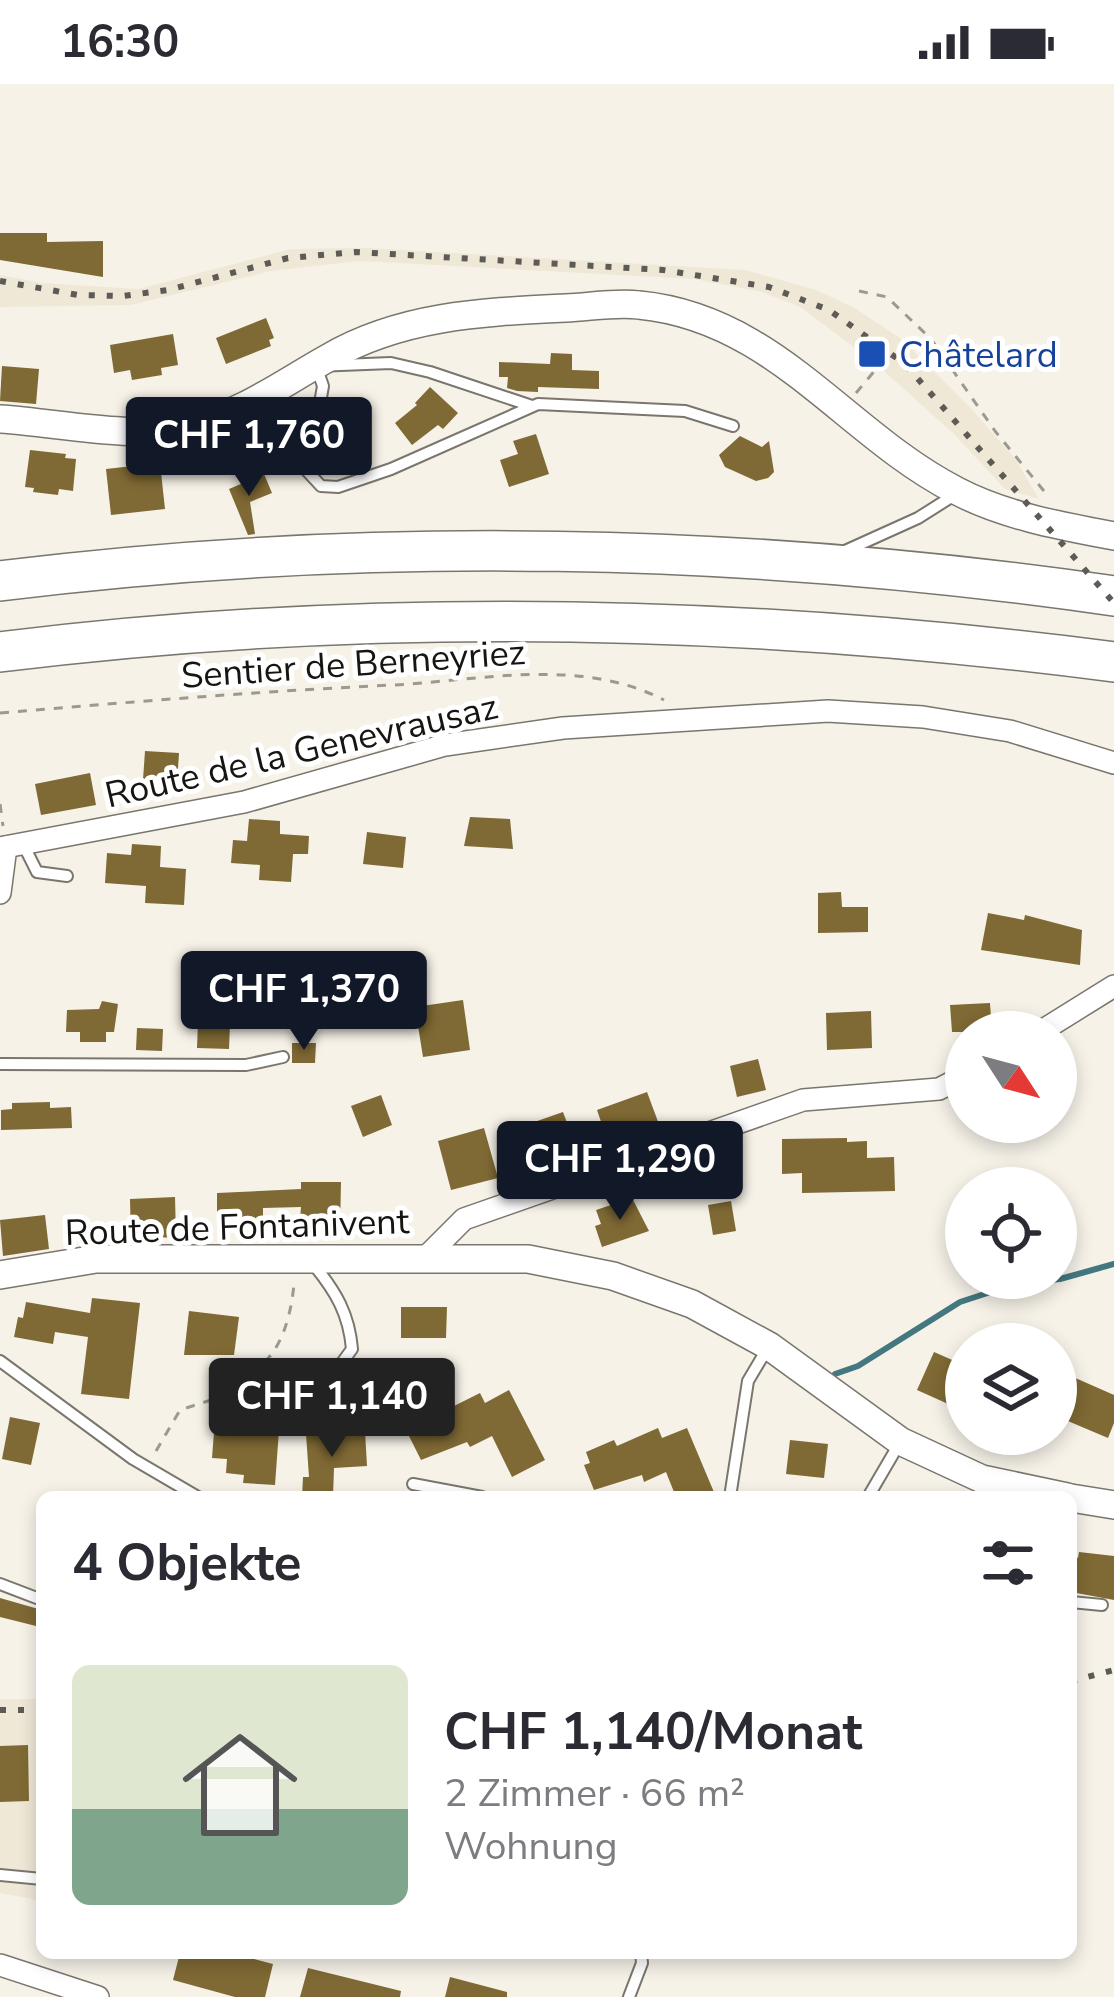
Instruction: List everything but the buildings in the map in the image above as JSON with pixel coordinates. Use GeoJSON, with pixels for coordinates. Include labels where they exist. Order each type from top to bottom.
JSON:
{"type":"FeatureCollection","features":[{"type":"Feature","properties":{"kind":"highway"},"geometry":{"type":"LineString","coordinates":[[0,580],[226,560],[437,552],[649,554],[816,564],[1114,596]]}},
{"type":"Feature","properties":{"kind":"highway"},"geometry":{"type":"LineString","coordinates":[[0,652],[337,624],[545,621],[882,635],[1114,662]]}},
{"type":"Feature","properties":{"kind":"street"},"geometry":{"type":"LineString","coordinates":[[0,419],[114,432],[188,427],[240,410],[316,365],[408,323],[483,312],[638,304],[702,319],[774,353],[897,451],[959,492],[1027,518],[1114,536]]}},
{"type":"Feature","properties":{"kind":"street","name":"Route de la Genevrausaz"},"geometry":{"type":"LineString","coordinates":[[10,846],[244,802],[445,745],[563,728],[828,711],[922,717],[1010,731],[1114,764]]}},
{"type":"Feature","properties":{"kind":"street"},"geometry":{"type":"LineString","coordinates":[[0,893],[10,846]]}},
{"type":"Feature","properties":{"kind":"street"},"geometry":{"type":"LineString","coordinates":[[1074,1011],[1114,986]]}},
{"type":"Feature","properties":{"kind":"street"},"geometry":{"type":"LineString","coordinates":[[426,1257],[464,1219],[802,1100],[945,1085]]}},
{"type":"Feature","properties":{"kind":"street","name":"Route de Fontanivent"},"geometry":{"type":"LineString","coordinates":[[0,1275],[96,1259],[426,1257],[528,1258],[613,1276],[692,1304],[769,1346],[900,1442],[981,1488]]}},
{"type":"Feature","properties":{"kind":"street","name":"Route de Fontanivent"},"geometry":{"type":"LineString","coordinates":[[1077,1498],[1114,1505]]}},
{"type":"Feature","properties":{"kind":"street"},"geometry":{"type":"LineString","coordinates":[[0,1966],[98,1997]]}},
{"type":"Feature","properties":{"kind":"lane"},"geometry":{"type":"LineString","coordinates":[[532,406],[391,469],[338,487],[321,486],[308,472],[322,386],[316,365],[392,363],[532,406],[685,411],[733,426]]}},
{"type":"Feature","properties":{"kind":"lane"},"geometry":{"type":"LineString","coordinates":[[816,564],[918,518],[959,492]]}},
{"type":"Feature","properties":{"kind":"lane"},"geometry":{"type":"LineString","coordinates":[[10,846],[37,872],[67,876]]}},
{"type":"Feature","properties":{"kind":"lane"},"geometry":{"type":"LineString","coordinates":[[0,1064],[246,1065],[284,1057]]}},
{"type":"Feature","properties":{"kind":"lane"},"geometry":{"type":"LineString","coordinates":[[301,1258],[335,1291],[349,1320],[352,1349],[308,1408],[312,1422]]}},
{"type":"Feature","properties":{"kind":"lane"},"geometry":{"type":"LineString","coordinates":[[731,1491],[748,1381],[769,1346]]}},
{"type":"Feature","properties":{"kind":"lane"},"geometry":{"type":"LineString","coordinates":[[0,1361],[146,1467],[188,1491]]}},
{"type":"Feature","properties":{"kind":"lane"},"geometry":{"type":"LineString","coordinates":[[871,1491],[900,1442]]}},
{"type":"Feature","properties":{"kind":"lane"},"geometry":{"type":"LineString","coordinates":[[413,1484],[450,1491]]}},
{"type":"Feature","properties":{"kind":"lane"},"geometry":{"type":"LineString","coordinates":[[0,1585],[36,1598]]}},
{"type":"Feature","properties":{"kind":"lane"},"geometry":{"type":"LineString","coordinates":[[1077,1603],[1102,1605]]}},
{"type":"Feature","properties":{"kind":"lane"},"geometry":{"type":"LineString","coordinates":[[0,1875],[36,1878]]}},
{"type":"Feature","properties":{"kind":"lane"},"geometry":{"type":"LineString","coordinates":[[629,1997],[642,1959]]}},
{"type":"Feature","properties":{"kind":"path"},"geometry":{"type":"LineString","coordinates":[[860,291],[886,297],[932,338],[995,430],[1057,506]]}},
{"type":"Feature","properties":{"kind":"path"},"geometry":{"type":"LineString","coordinates":[[856,394],[882,362]]}},
{"type":"Feature","properties":{"kind":"path","name":"Sentier de Berneyriez"},"geometry":{"type":"LineString","coordinates":[[0,713],[310,687],[582,674],[636,686],[701,719]]}},
{"type":"Feature","properties":{"kind":"path"},"geometry":{"type":"LineString","coordinates":[[146,1467],[172,1418],[192,1403],[214,1399],[215,1381],[224,1369],[252,1372],[273,1352],[290,1313],[301,1258]]}},
{"type":"Feature","properties":{"kind":"shaded area"},"geometry":{"type":"Polygon","coordinates":[[[367,248],[745,270],[816,290],[900,338],[1016,460],[1039,499],[1005,489],[954,434],[875,363],[800,307],[762,292],[694,279],[359,261],[271,271],[131,305],[0,307],[0,275],[42,283],[138,289],[291,249],[367,248]]]}},
{"type":"Feature","properties":{"kind":"shaded area"},"geometry":{"type":"Polygon","coordinates":[[[0,1699],[36,1699],[36,1900],[0,1893],[0,1699]]]}},
{"type":"Feature","properties":{"kind":"waterway"},"geometry":{"type":"LineString","coordinates":[[835,1374],[858,1366],[960,1302],[1015,1284],[1060,1279],[1114,1264]]}},
{"type":"Feature","properties":{"kind":"railway"},"geometry":{"type":"LineString","coordinates":[[0,281],[78,295],[123,296],[168,290],[288,258],[356,252],[663,270],[769,287],[829,310],[905,364],[1114,603]]}},
{"type":"Feature","properties":{"kind":"railway"},"geometry":{"type":"LineString","coordinates":[[1077,1679],[1114,1670]]}},
{"type":"Feature","properties":{"kind":"railway"},"geometry":{"type":"LineString","coordinates":[[0,1710],[36,1710]]}},
{"type":"Feature","properties":{"kind":"place","name":"Châtelard"},"geometry":{"type":"Point","coordinates":[872,354]}}]}
